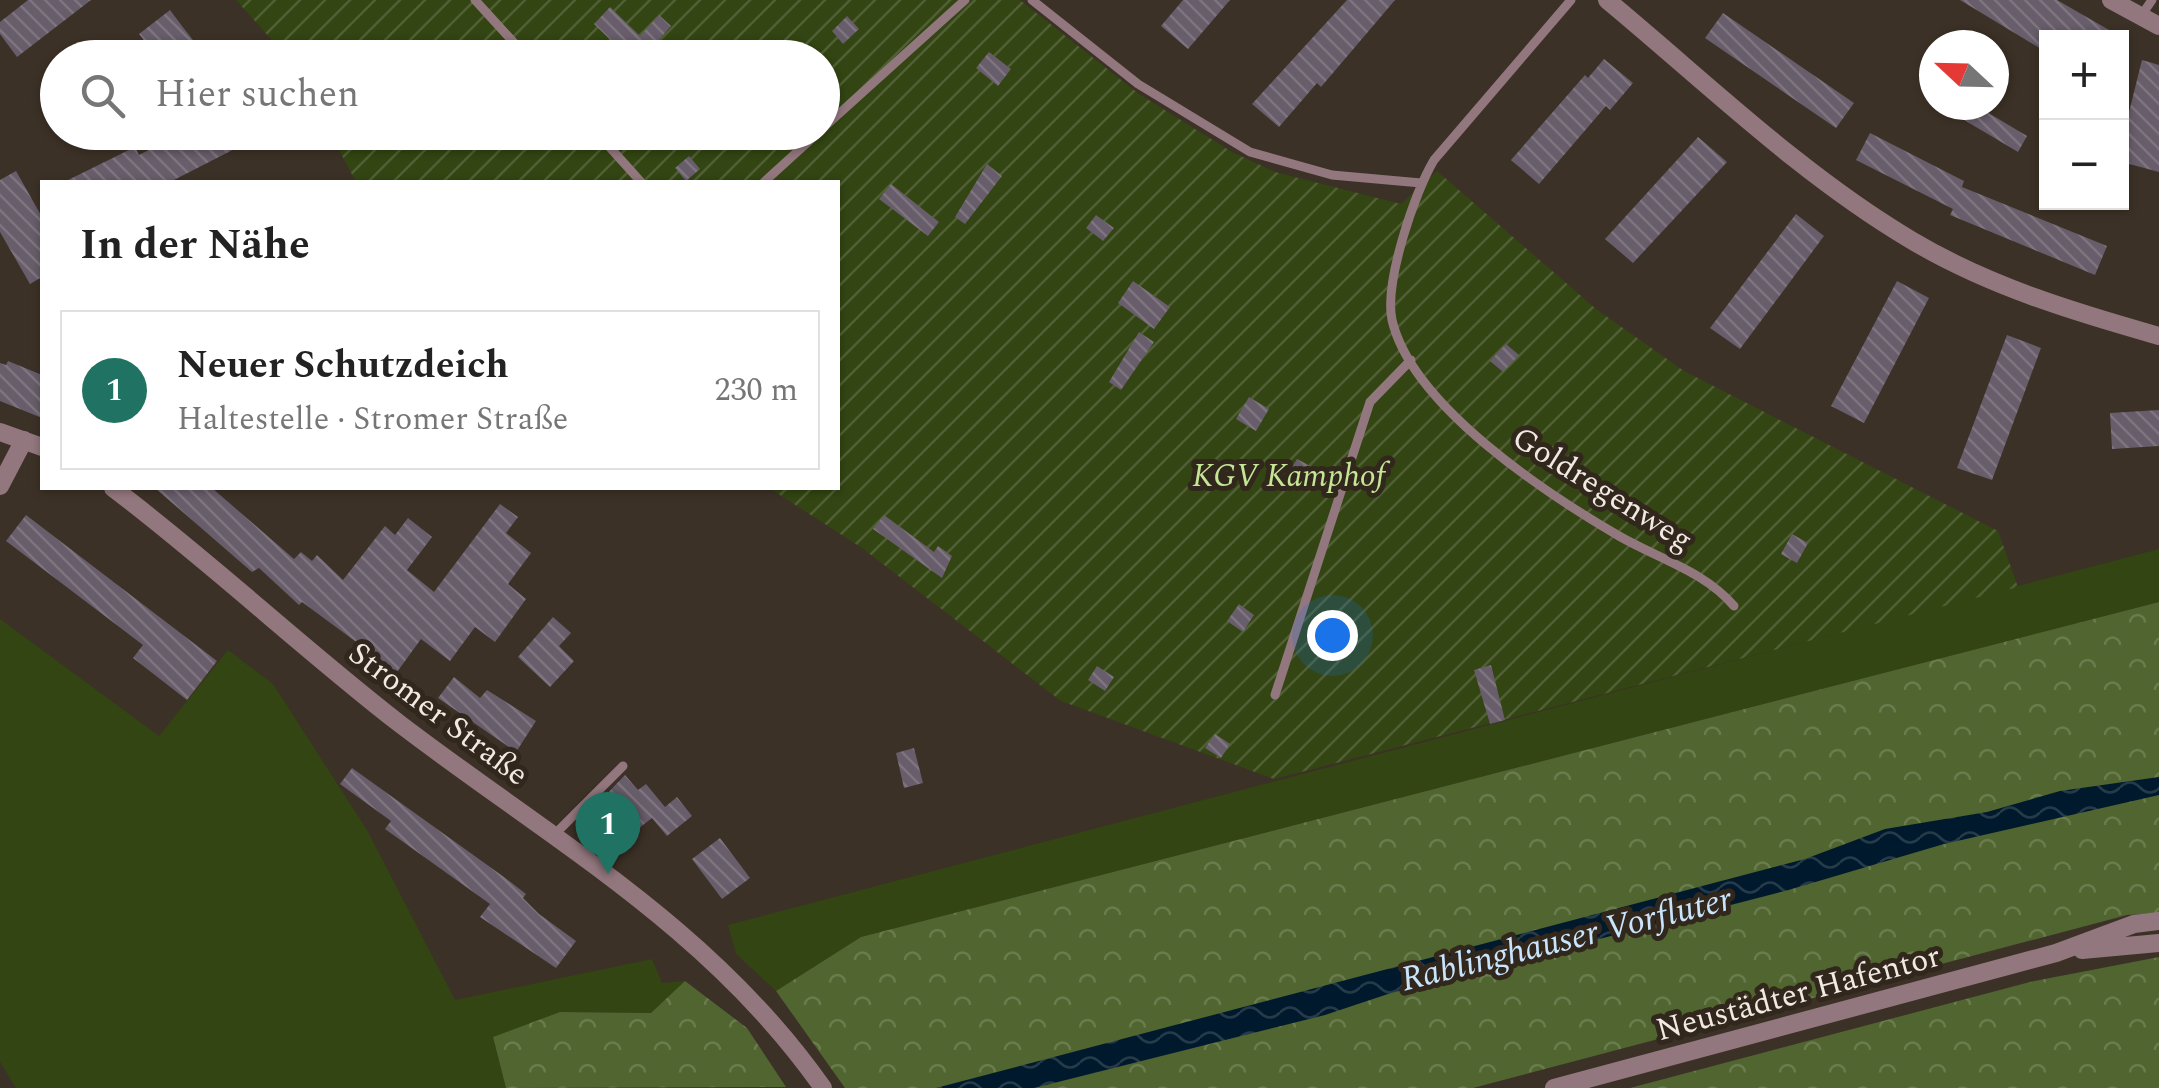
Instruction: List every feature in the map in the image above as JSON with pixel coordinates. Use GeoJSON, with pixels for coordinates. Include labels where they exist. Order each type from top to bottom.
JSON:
{"type":"FeatureCollection","features":[{"type":"Feature","properties":{"kind":"street"},"geometry":{"type":"LineString","coordinates":[[1607,0],[1810,171],[1916,243],[2019,292],[2159,335]]}},
{"type":"Feature","properties":{"kind":"street"},"geometry":{"type":"LineString","coordinates":[[2111,0],[2159,26]]}},
{"type":"Feature","properties":{"kind":"street"},"geometry":{"type":"LineString","coordinates":[[0,432],[40,446]]}},
{"type":"Feature","properties":{"kind":"street"},"geometry":{"type":"LineString","coordinates":[[0,486],[24,440]]}},
{"type":"Feature","properties":{"kind":"street","name":"Stromer Straße"},"geometry":{"type":"LineString","coordinates":[[115,490],[320,661],[624,884],[734,978],[782,1029],[823,1088]]}},
{"type":"Feature","properties":{"kind":"street","name":"Neustädter Hafentor"},"geometry":{"type":"LineString","coordinates":[[1554,1088],[2056,953],[2134,924],[2159,922]]}},
{"type":"Feature","properties":{"kind":"street","name":"Neustädter Hafentor"},"geometry":{"type":"LineString","coordinates":[[2056,953],[2159,943]]}},
{"type":"Feature","properties":{"kind":"lane"},"geometry":{"type":"LineString","coordinates":[[475,0],[512,40]]}},
{"type":"Feature","properties":{"kind":"lane"},"geometry":{"type":"LineString","coordinates":[[840,114],[964,0]]}},
{"type":"Feature","properties":{"kind":"lane"},"geometry":{"type":"LineString","coordinates":[[1032,0],[1138,84],[1250,152],[1332,175],[1420,182]]}},
{"type":"Feature","properties":{"kind":"lane","name":"Goldregenweg"},"geometry":{"type":"LineString","coordinates":[[1572,0],[1434,160],[1420,182],[1392,288],[1392,320],[1411,360],[1480,440],[1538,485],[1621,537],[1716,585],[1734,606]]}},
{"type":"Feature","properties":{"kind":"lane"},"geometry":{"type":"LineString","coordinates":[[2141,16],[2152,0]]}},
{"type":"Feature","properties":{"kind":"lane"},"geometry":{"type":"LineString","coordinates":[[613,150],[640,180]]}},
{"type":"Feature","properties":{"kind":"lane"},"geometry":{"type":"LineString","coordinates":[[766,180],[800,150]]}},
{"type":"Feature","properties":{"kind":"lane"},"geometry":{"type":"LineString","coordinates":[[1275,695],[1370,402],[1411,360]]}},
{"type":"Feature","properties":{"kind":"lane"},"geometry":{"type":"LineString","coordinates":[[554,835],[623,766]]}},
{"type":"Feature","properties":{"kind":"green space","name":"KGV Kamphof"},"geometry":{"type":"Polygon","coordinates":[[[236,0],[1020,0],[1139,94],[1232,152],[1275,172],[1401,204],[1437,171],[1596,309],[1684,371],[1998,531],[2018,587],[1274,779],[1061,701],[862,548],[772,490],[840,490],[840,180],[355,180],[339,150],[840,150],[840,40],[272,40],[236,0]]]}},
{"type":"Feature","properties":{"kind":"green space"},"geometry":{"type":"Polygon","coordinates":[[[2159,549],[2159,602],[861,937],[776,991],[736,954],[728,925],[2159,549]]]}},
{"type":"Feature","properties":{"kind":"green space"},"geometry":{"type":"Polygon","coordinates":[[[2159,602],[2159,913],[2127,915],[1473,1088],[845,1088],[776,991],[861,937],[2159,602]]]}},
{"type":"Feature","properties":{"kind":"green space"},"geometry":{"type":"Polygon","coordinates":[[[0,619],[159,736],[228,650],[273,684],[367,830],[455,1000],[652,959],[662,983],[685,981],[652,1013],[560,1012],[493,1038],[506,1088],[16,1088],[0,1062],[0,619]]]}},
{"type":"Feature","properties":{"kind":"green space"},"geometry":{"type":"Polygon","coordinates":[[[2159,957],[2159,1088],[1630,1088],[2030,982],[2159,957]]]}},
{"type":"Feature","properties":{"kind":"green space"},"geometry":{"type":"Polygon","coordinates":[[[685,981],[747,1028],[786,1087],[506,1088],[493,1037],[560,1012],[651,1013],[685,981]]]}},
{"type":"Feature","properties":{"kind":"water","name":"Rablinghauser Vorfluter"},"geometry":{"type":"Polygon","coordinates":[[[2159,777],[2159,795],[1944,844],[1785,891],[1391,993],[1325,1015],[1034,1088],[936,1088],[1805,859],[1885,829],[1987,812],[2060,791],[2159,777]]]}},
{"type":"Feature","properties":{"kind":"building"},"geometry":{"type":"Polygon","coordinates":[[[28,0],[91,0],[17,57],[0,34],[0,22],[28,0]]]}},
{"type":"Feature","properties":{"kind":"building"},"geometry":{"type":"Polygon","coordinates":[[[1183,0],[1230,0],[1188,49],[1161,26],[1183,0]]]}},
{"type":"Feature","properties":{"kind":"building"},"geometry":{"type":"Polygon","coordinates":[[[1347,0],[1395,0],[1321,87],[1317,83],[1279,127],[1252,104],[1347,0]]]}},
{"type":"Feature","properties":{"kind":"building"},"geometry":{"type":"Polygon","coordinates":[[[1960,0],[2057,0],[2109,30],[2039,30],[2039,48],[1960,0]]]}},
{"type":"Feature","properties":{"kind":"building"},"geometry":{"type":"Polygon","coordinates":[[[610,7],[640,36],[659,15],[671,26],[659,40],[610,40],[594,24],[610,7]]]}},
{"type":"Feature","properties":{"kind":"building"},"geometry":{"type":"Polygon","coordinates":[[[170,10],[193,40],[144,40],[139,34],[170,10]]]}},
{"type":"Feature","properties":{"kind":"building"},"geometry":{"type":"Polygon","coordinates":[[[1723,13],[1854,103],[1836,128],[1705,38],[1723,13]]]}},
{"type":"Feature","properties":{"kind":"building"},"geometry":{"type":"Polygon","coordinates":[[[847,16],[859,29],[843,44],[832,31],[847,16]]]}},
{"type":"Feature","properties":{"kind":"building"},"geometry":{"type":"Polygon","coordinates":[[[989,52],[1011,69],[998,86],[976,68],[989,52]]]}},
{"type":"Feature","properties":{"kind":"building"},"geometry":{"type":"Polygon","coordinates":[[[1604,59],[1633,83],[1610,110],[1606,106],[1539,184],[1511,160],[1585,75],[1588,78],[1604,59]]]}},
{"type":"Feature","properties":{"kind":"building"},"geometry":{"type":"Polygon","coordinates":[[[2142,60],[2159,65],[2159,172],[2129,164],[2129,112],[2142,60]]]}},
{"type":"Feature","properties":{"kind":"building"},"geometry":{"type":"Polygon","coordinates":[[[1964,120],[2000,120],[2027,136],[2018,152],[1964,120]]]}},
{"type":"Feature","properties":{"kind":"building"},"geometry":{"type":"Polygon","coordinates":[[[1870,133],[1964,181],[1962,187],[2107,246],[2095,275],[1950,215],[1953,209],[1856,160],[1870,133]]]}},
{"type":"Feature","properties":{"kind":"building"},"geometry":{"type":"Polygon","coordinates":[[[1698,137],[1727,162],[1633,263],[1605,239],[1698,137]]]}},
{"type":"Feature","properties":{"kind":"building"},"geometry":{"type":"Polygon","coordinates":[[[129,150],[136,150],[139,155],[149,150],[233,150],[174,180],[68,180],[129,150]]]}},
{"type":"Feature","properties":{"kind":"building"},"geometry":{"type":"Polygon","coordinates":[[[689,156],[700,169],[685,180],[675,168],[689,156]]]}},
{"type":"Feature","properties":{"kind":"building"},"geometry":{"type":"Polygon","coordinates":[[[987,164],[1002,176],[965,224],[955,217],[987,164]]]}},
{"type":"Feature","properties":{"kind":"building"},"geometry":{"type":"Polygon","coordinates":[[[16,171],[40,213],[40,278],[30,284],[0,232],[0,180],[16,171]]]}},
{"type":"Feature","properties":{"kind":"building"},"geometry":{"type":"Polygon","coordinates":[[[891,184],[939,222],[928,236],[879,199],[891,184]]]}},
{"type":"Feature","properties":{"kind":"building"},"geometry":{"type":"Polygon","coordinates":[[[1796,214],[1824,236],[1740,349],[1710,328],[1796,214]]]}},
{"type":"Feature","properties":{"kind":"building"},"geometry":{"type":"Polygon","coordinates":[[[1096,215],[1114,228],[1103,241],[1086,228],[1096,215]]]}},
{"type":"Feature","properties":{"kind":"building"},"geometry":{"type":"Polygon","coordinates":[[[1133,281],[1170,307],[1154,329],[1118,303],[1133,281]]]}},
{"type":"Feature","properties":{"kind":"building"},"geometry":{"type":"Polygon","coordinates":[[[1897,281],[1929,298],[1864,423],[1831,406],[1897,281]]]}},
{"type":"Feature","properties":{"kind":"building"},"geometry":{"type":"Polygon","coordinates":[[[1139,332],[1154,342],[1121,390],[1109,382],[1139,332]]]}},
{"type":"Feature","properties":{"kind":"building"},"geometry":{"type":"Polygon","coordinates":[[[2007,335],[2041,348],[1992,480],[1957,468],[2007,335]]]}},
{"type":"Feature","properties":{"kind":"building"},"geometry":{"type":"Polygon","coordinates":[[[1506,344],[1519,355],[1503,372],[1490,361],[1506,344]]]}},
{"type":"Feature","properties":{"kind":"building"},"geometry":{"type":"Polygon","coordinates":[[[8,361],[40,374],[40,417],[0,401],[0,363],[6,365],[8,361]]]}},
{"type":"Feature","properties":{"kind":"building"},"geometry":{"type":"Polygon","coordinates":[[[1249,397],[1269,409],[1256,431],[1236,419],[1249,397]]]}},
{"type":"Feature","properties":{"kind":"building"},"geometry":{"type":"Polygon","coordinates":[[[2159,410],[2159,446],[2112,449],[2110,413],[2159,410]]]}},
{"type":"Feature","properties":{"kind":"building"},"geometry":{"type":"Polygon","coordinates":[[[1297,459],[1318,470],[1307,489],[1286,477],[1297,459]]]}},
{"type":"Feature","properties":{"kind":"building"},"geometry":{"type":"Polygon","coordinates":[[[157,490],[214,490],[294,559],[301,552],[312,561],[317,555],[343,580],[385,526],[395,535],[408,518],[432,537],[407,570],[434,592],[500,504],[518,517],[506,533],[531,553],[508,584],[526,599],[495,642],[475,627],[450,661],[421,639],[397,672],[302,602],[299,605],[259,568],[252,572],[157,490]]]}},
{"type":"Feature","properties":{"kind":"building"},"geometry":{"type":"Polygon","coordinates":[[[26,515],[217,661],[187,700],[133,658],[143,645],[6,541],[26,515]]]}},
{"type":"Feature","properties":{"kind":"building"},"geometry":{"type":"Polygon","coordinates":[[[884,515],[934,552],[938,546],[952,556],[942,578],[873,529],[884,515]]]}},
{"type":"Feature","properties":{"kind":"building"},"geometry":{"type":"Polygon","coordinates":[[[1792,534],[1808,543],[1797,563],[1781,554],[1792,534]]]}},
{"type":"Feature","properties":{"kind":"building"},"geometry":{"type":"Polygon","coordinates":[[[1239,604],[1254,615],[1243,632],[1227,621],[1239,604]]]}},
{"type":"Feature","properties":{"kind":"building"},"geometry":{"type":"Polygon","coordinates":[[[553,617],[571,633],[559,646],[574,661],[550,687],[518,657],[553,617]]]}},
{"type":"Feature","properties":{"kind":"building"},"geometry":{"type":"Polygon","coordinates":[[[1491,665],[1505,720],[1490,724],[1474,670],[1491,665]]]}},
{"type":"Feature","properties":{"kind":"building"},"geometry":{"type":"Polygon","coordinates":[[[1097,666],[1114,677],[1105,691],[1088,680],[1097,666]]]}},
{"type":"Feature","properties":{"kind":"building"},"geometry":{"type":"Polygon","coordinates":[[[454,677],[480,698],[487,690],[536,721],[516,752],[438,698],[454,677]]]}},
{"type":"Feature","properties":{"kind":"building"},"geometry":{"type":"Polygon","coordinates":[[[1215,734],[1230,744],[1221,758],[1205,748],[1215,734]]]}},
{"type":"Feature","properties":{"kind":"building"},"geometry":{"type":"Polygon","coordinates":[[[914,748],[923,783],[904,788],[896,753],[914,748]]]}},
{"type":"Feature","properties":{"kind":"building"},"geometry":{"type":"Polygon","coordinates":[[[352,768],[504,877],[526,894],[523,898],[539,914],[576,941],[556,968],[480,917],[490,904],[385,829],[391,821],[340,784],[352,768]]]}},
{"type":"Feature","properties":{"kind":"building"},"geometry":{"type":"Polygon","coordinates":[[[625,775],[638,790],[646,784],[665,807],[677,797],[692,816],[667,836],[652,818],[629,836],[600,801],[625,775]]]}},
{"type":"Feature","properties":{"kind":"building"},"geometry":{"type":"Polygon","coordinates":[[[720,838],[750,878],[722,899],[692,859],[720,838]]]}},
{"type":"Feature","properties":{"kind":"place","name":"Neuer Schutzdeich"},"geometry":{"type":"Point","coordinates":[608,874]}}]}
